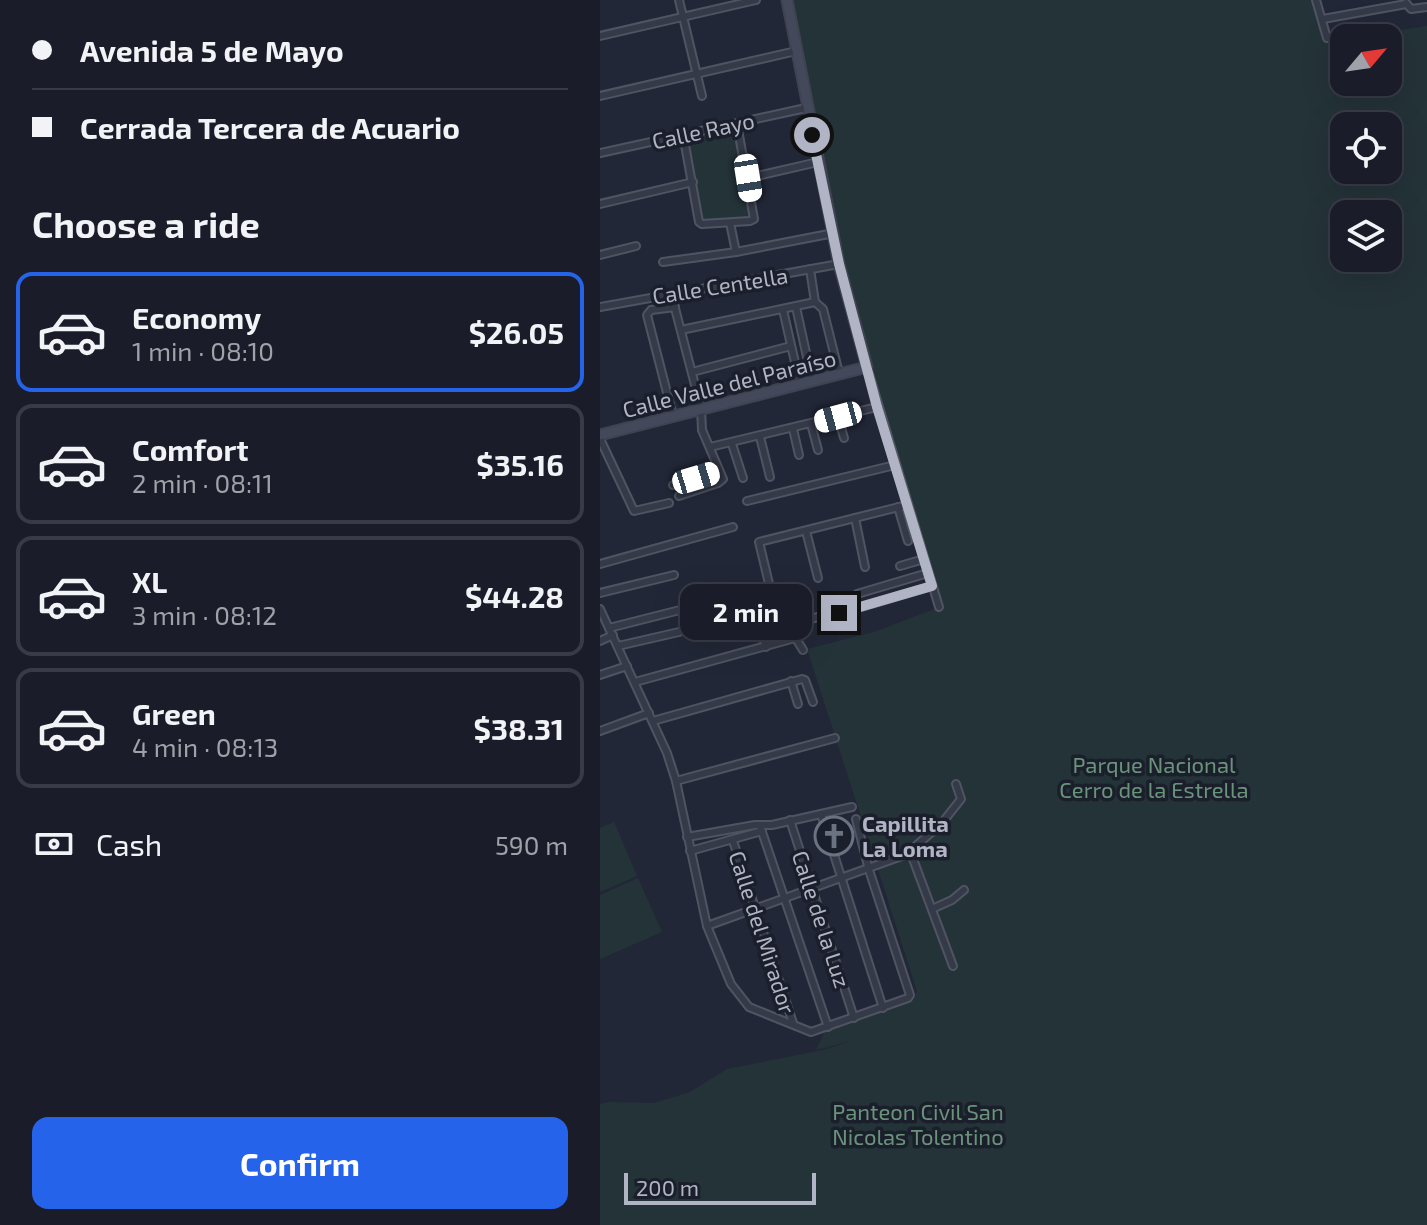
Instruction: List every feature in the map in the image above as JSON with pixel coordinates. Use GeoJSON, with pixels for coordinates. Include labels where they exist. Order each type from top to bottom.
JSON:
{"type":"FeatureCollection","features":[{"type":"Feature","properties":{"kind":"street"},"geometry":{"type":"LineString","coordinates":[[679,0],[702,96]]}},
{"type":"Feature","properties":{"kind":"street"},"geometry":{"type":"LineString","coordinates":[[600,36],[756,0]]}},
{"type":"Feature","properties":{"kind":"street"},"geometry":{"type":"LineString","coordinates":[[787,0],[839,264],[877,407],[939,607]]}},
{"type":"Feature","properties":{"kind":"street"},"geometry":{"type":"LineString","coordinates":[[1316,0],[1327,38]]}},
{"type":"Feature","properties":{"kind":"street"},"geometry":{"type":"LineString","coordinates":[[1323,19],[1406,2],[1411,9],[1427,7]]}},
{"type":"Feature","properties":{"kind":"street"},"geometry":{"type":"LineString","coordinates":[[600,96],[796,51]]}},
{"type":"Feature","properties":{"kind":"street","name":"Calle Rayo"},"geometry":{"type":"LineString","coordinates":[[600,153],[806,108]]}},
{"type":"Feature","properties":{"kind":"street"},"geometry":{"type":"LineString","coordinates":[[683,134],[699,222],[730,223],[754,219],[737,124]]}},
{"type":"Feature","properties":{"kind":"street"},"geometry":{"type":"LineString","coordinates":[[748,178],[818,162]]}},
{"type":"Feature","properties":{"kind":"street"},"geometry":{"type":"LineString","coordinates":[[600,204],[693,182]]}},
{"type":"Feature","properties":{"kind":"street"},"geometry":{"type":"LineString","coordinates":[[730,223],[736,252]]}},
{"type":"Feature","properties":{"kind":"street"},"geometry":{"type":"LineString","coordinates":[[663,262],[834,233]]}},
{"type":"Feature","properties":{"kind":"street"},"geometry":{"type":"LineString","coordinates":[[600,255],[636,246]]}},
{"type":"Feature","properties":{"kind":"street","name":"Calle Centella"},"geometry":{"type":"LineString","coordinates":[[600,307],[839,264]]}},
{"type":"Feature","properties":{"kind":"street"},"geometry":{"type":"LineString","coordinates":[[810,269],[815,302],[823,309],[839,373]]}},
{"type":"Feature","properties":{"kind":"street"},"geometry":{"type":"LineString","coordinates":[[671,293],[701,408],[702,430],[722,482],[679,496]]}},
{"type":"Feature","properties":{"kind":"street"},"geometry":{"type":"LineString","coordinates":[[681,330],[815,302]]}},
{"type":"Feature","properties":{"kind":"street"},"geometry":{"type":"LineString","coordinates":[[673,416],[647,315],[651,310],[675,307]]}},
{"type":"Feature","properties":{"kind":"street"},"geometry":{"type":"LineString","coordinates":[[796,307],[812,380]]}},
{"type":"Feature","properties":{"kind":"street"},"geometry":{"type":"LineString","coordinates":[[783,310],[800,384]]}},
{"type":"Feature","properties":{"kind":"street"},"geometry":{"type":"LineString","coordinates":[[692,372],[791,346]]}},
{"type":"Feature","properties":{"kind":"street","name":"Calle Valle del Paraíso"},"geometry":{"type":"LineString","coordinates":[[600,437],[701,408],[867,367]]}},
{"type":"Feature","properties":{"kind":"street"},"geometry":{"type":"LineString","coordinates":[[710,447],[877,407]]}},
{"type":"Feature","properties":{"kind":"street"},"geometry":{"type":"LineString","coordinates":[[838,417],[844,438]]}},
{"type":"Feature","properties":{"kind":"street"},"geometry":{"type":"LineString","coordinates":[[811,424],[818,450]]}},
{"type":"Feature","properties":{"kind":"street"},"geometry":{"type":"LineString","coordinates":[[793,429],[799,455]]}},
{"type":"Feature","properties":{"kind":"street"},"geometry":{"type":"LineString","coordinates":[[600,437],[634,511],[669,503]]}},
{"type":"Feature","properties":{"kind":"street"},"geometry":{"type":"LineString","coordinates":[[760,437],[770,477]]}},
{"type":"Feature","properties":{"kind":"street"},"geometry":{"type":"LineString","coordinates":[[732,444],[743,478]]}},
{"type":"Feature","properties":{"kind":"street"},"geometry":{"type":"LineString","coordinates":[[747,501],[895,465]]}},
{"type":"Feature","properties":{"kind":"street"},"geometry":{"type":"LineString","coordinates":[[673,485],[719,471]]}},
{"type":"Feature","properties":{"kind":"street"},"geometry":{"type":"LineString","coordinates":[[771,592],[759,542],[907,505]]}},
{"type":"Feature","properties":{"kind":"street"},"geometry":{"type":"LineString","coordinates":[[898,507],[908,541]]}},
{"type":"Feature","properties":{"kind":"street"},"geometry":{"type":"LineString","coordinates":[[855,518],[865,567]]}},
{"type":"Feature","properties":{"kind":"street"},"geometry":{"type":"LineString","coordinates":[[600,564],[733,527]]}},
{"type":"Feature","properties":{"kind":"street"},"geometry":{"type":"LineString","coordinates":[[806,531],[818,578]]}},
{"type":"Feature","properties":{"kind":"street"},"geometry":{"type":"LineString","coordinates":[[900,566],[924,559]]}},
{"type":"Feature","properties":{"kind":"street"},"geometry":{"type":"LineString","coordinates":[[857,594],[928,573]]}},
{"type":"Feature","properties":{"kind":"street"},"geometry":{"type":"LineString","coordinates":[[600,593],[674,575]]}},
{"type":"Feature","properties":{"kind":"street"},"geometry":{"type":"LineString","coordinates":[[779,604],[788,623],[792,623],[932,586]]}},
{"type":"Feature","properties":{"kind":"street"},"geometry":{"type":"LineString","coordinates":[[600,641],[611,632],[747,593]]}},
{"type":"Feature","properties":{"kind":"street"},"geometry":{"type":"LineString","coordinates":[[600,609],[651,717],[676,781],[707,926],[724,968],[740,998],[749,1007],[811,1032],[883,1008],[910,995],[869,870],[856,819]]}},
{"type":"Feature","properties":{"kind":"street"},"geometry":{"type":"LineString","coordinates":[[757,619],[766,647]]}},
{"type":"Feature","properties":{"kind":"street"},"geometry":{"type":"LineString","coordinates":[[790,629],[803,650]]}},
{"type":"Feature","properties":{"kind":"street"},"geometry":{"type":"LineString","coordinates":[[618,646],[679,632]]}},
{"type":"Feature","properties":{"kind":"street"},"geometry":{"type":"LineString","coordinates":[[635,682],[795,638]]}},
{"type":"Feature","properties":{"kind":"street"},"geometry":{"type":"LineString","coordinates":[[600,675],[627,666]]}},
{"type":"Feature","properties":{"kind":"street"},"geometry":{"type":"LineString","coordinates":[[600,731],[791,681],[805,680],[813,702]]}},
{"type":"Feature","properties":{"kind":"street"},"geometry":{"type":"LineString","coordinates":[[791,681],[798,704]]}},
{"type":"Feature","properties":{"kind":"street"},"geometry":{"type":"LineString","coordinates":[[676,781],[835,738]]}},
{"type":"Feature","properties":{"kind":"street"},"geometry":{"type":"LineString","coordinates":[[707,926],[869,870],[910,851],[942,823],[961,799],[956,784]]}},
{"type":"Feature","properties":{"kind":"street"},"geometry":{"type":"LineString","coordinates":[[690,851],[733,841],[790,820],[852,807]]}},
{"type":"Feature","properties":{"kind":"street"},"geometry":{"type":"LineString","coordinates":[[821,814],[883,1008]]}},
{"type":"Feature","properties":{"kind":"street","name":"Calle de la Luz"},"geometry":{"type":"LineString","coordinates":[[790,820],[854,1018]]}},
{"type":"Feature","properties":{"kind":"street"},"geometry":{"type":"LineString","coordinates":[[687,837],[761,829]]}},
{"type":"Feature","properties":{"kind":"street"},"geometry":{"type":"LineString","coordinates":[[761,829],[828,1027]]}},
{"type":"Feature","properties":{"kind":"street","name":"Calle del Mirador"},"geometry":{"type":"LineString","coordinates":[[733,841],[793,1023]]}},
{"type":"Feature","properties":{"kind":"street"},"geometry":{"type":"LineString","coordinates":[[910,851],[953,966]]}},
{"type":"Feature","properties":{"kind":"street"},"geometry":{"type":"LineString","coordinates":[[932,909],[952,900],[964,890]]}},
{"type":"Feature","properties":{"kind":"green space","name":"Parque Nacional Cerro de la Estrella"},"geometry":{"type":"Polygon","coordinates":[[[789,0],[1312,0],[1317,7],[1326,41],[1330,40],[1330,96],[1402,96],[1402,30],[1427,26],[1427,1225],[600,1225],[600,1104],[655,1103],[690,1092],[727,1069],[823,1050],[851,1041],[816,1050],[826,1029],[914,999],[917,991],[807,649],[874,632],[940,607],[840,263],[789,0]]]}},
{"type":"Feature","properties":{"kind":"green space"},"geometry":{"type":"Polygon","coordinates":[[[734,126],[753,218],[703,223],[686,136],[734,126]]]}},
{"type":"Feature","properties":{"kind":"green space"},"geometry":{"type":"Polygon","coordinates":[[[614,822],[637,876],[600,892],[600,828],[614,822]]]}},
{"type":"Feature","properties":{"kind":"green space"},"geometry":{"type":"Polygon","coordinates":[[[638,878],[662,932],[600,959],[600,895],[638,878]]]}},
{"type":"Feature","properties":{"kind":"place","name":"Capillita La Loma"},"geometry":{"type":"Point","coordinates":[834,836]}},
{"type":"Feature","properties":{"kind":"route"},"geometry":{"type":"LineString","coordinates":[[812,135],[839,264],[877,407],[932,586],[839,613]]}},
{"type":"Feature","properties":{"kind":"park label","name":"Panteon Civil San Nicolas Tolentino"},"geometry":{"type":"Point","coordinates":[918,1124]}}]}
